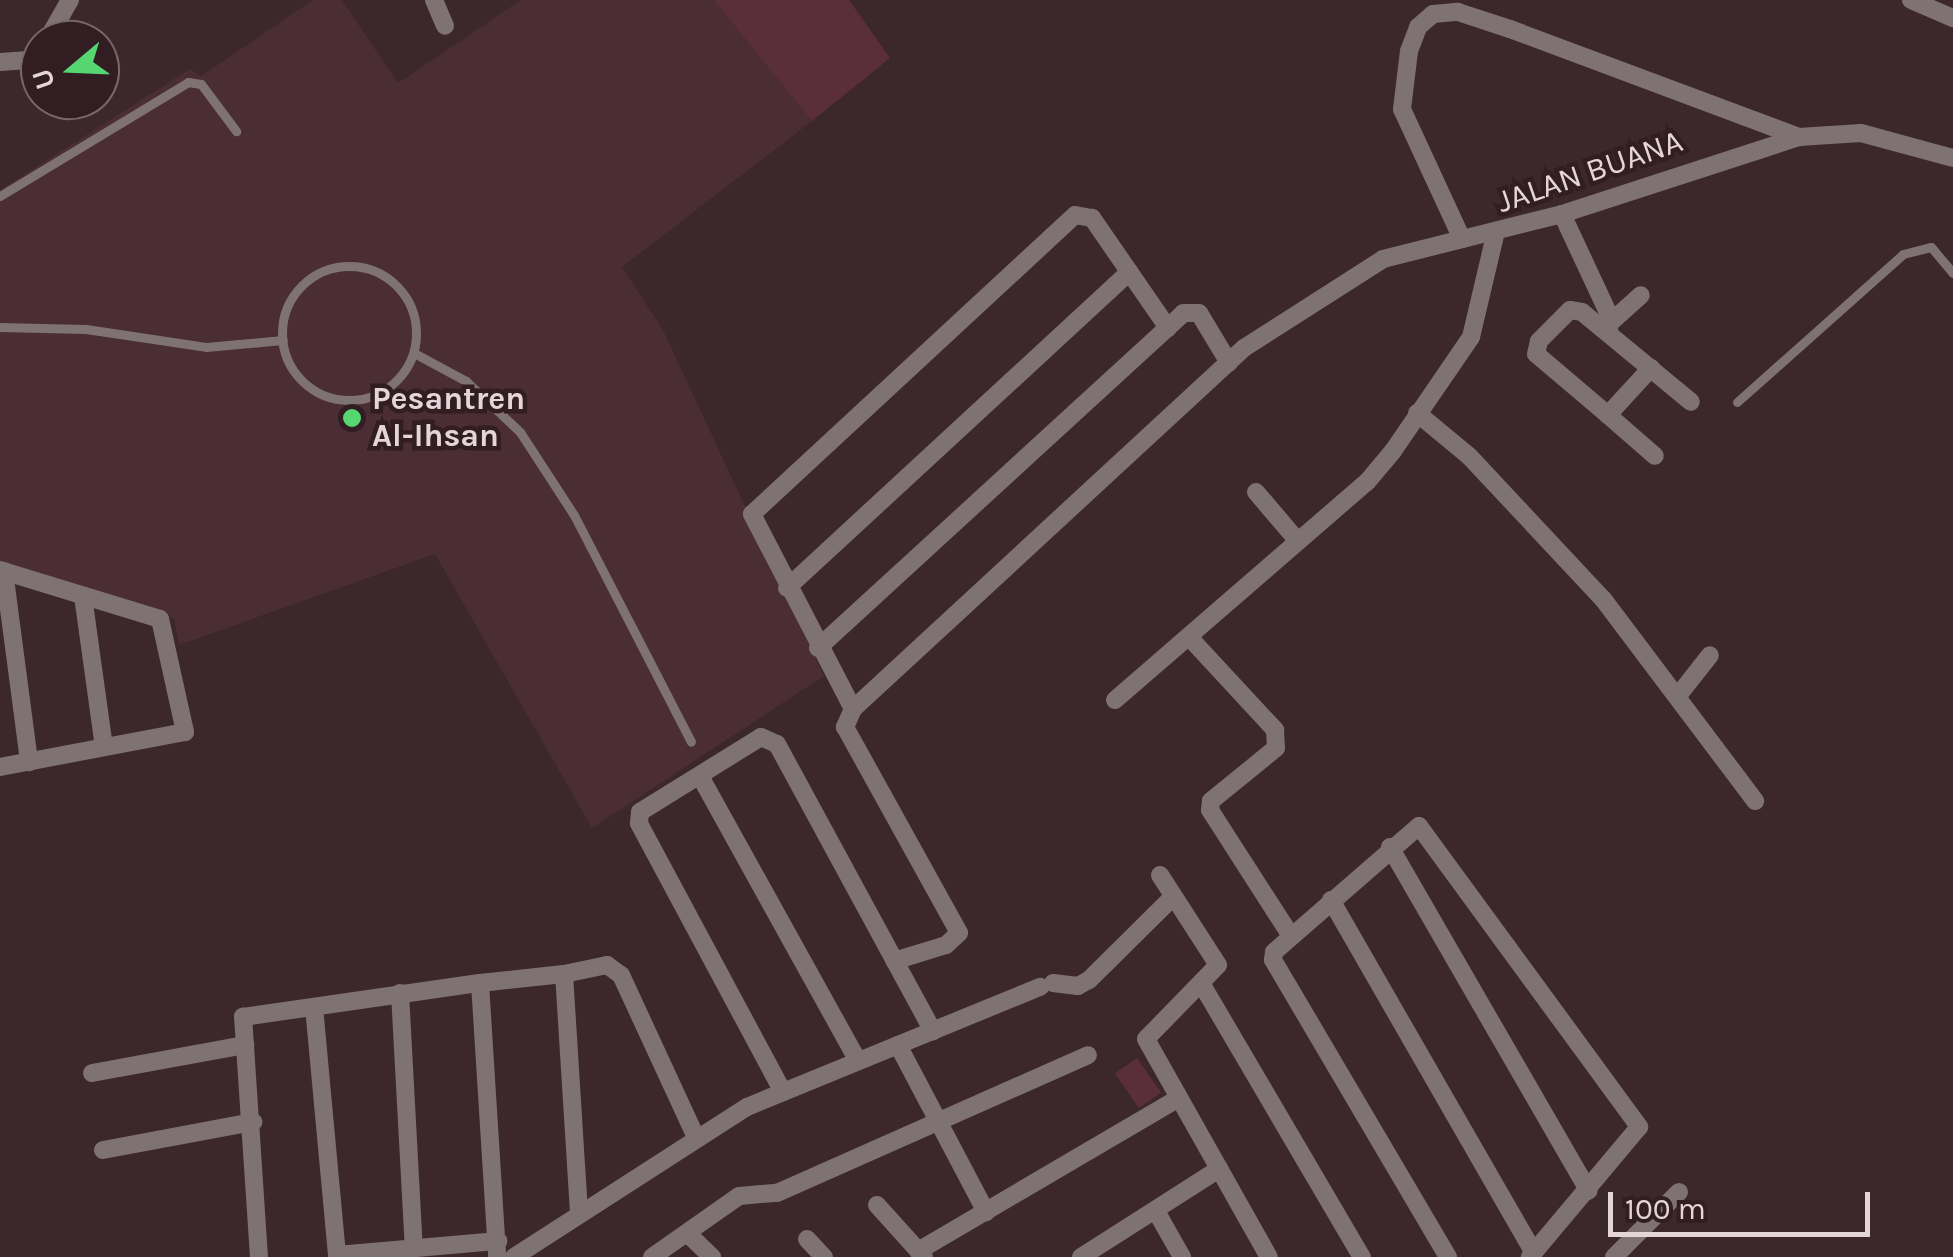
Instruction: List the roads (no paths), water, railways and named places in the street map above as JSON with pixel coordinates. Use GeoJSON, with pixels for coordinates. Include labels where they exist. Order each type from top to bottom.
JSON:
{"type":"FeatureCollection","features":[{"type":"Feature","properties":{"kind":"street"},"geometry":{"type":"LineString","coordinates":[[434,0],[445,26]]}},
{"type":"Feature","properties":{"kind":"street"},"geometry":{"type":"LineString","coordinates":[[1911,0],[1953,18]]}},
{"type":"Feature","properties":{"kind":"street"},"geometry":{"type":"LineString","coordinates":[[1462,239],[1402,109],[1409,51],[1418,28],[1433,14],[1458,12],[1799,137]]}},
{"type":"Feature","properties":{"kind":"street","name":"JALAN BUANA"},"geometry":{"type":"LineString","coordinates":[[1115,700],[1296,538],[1367,482],[1471,337],[1496,231],[1562,214],[1799,137],[1861,133],[1953,158]]}},
{"type":"Feature","properties":{"kind":"street"},"geometry":{"type":"LineString","coordinates":[[1562,214],[1610,328]]}},
{"type":"Feature","properties":{"kind":"street"},"geometry":{"type":"LineString","coordinates":[[853,709],[818,648],[752,514],[1075,215],[1092,218],[1168,328]]}},
{"type":"Feature","properties":{"kind":"street"},"geometry":{"type":"LineString","coordinates":[[894,961],[946,945],[959,932],[845,727],[853,709],[1229,363],[1383,259],[1496,231]]}},
{"type":"Feature","properties":{"kind":"street"},"geometry":{"type":"LineString","coordinates":[[787,588],[1130,272]]}},
{"type":"Feature","properties":{"kind":"street"},"geometry":{"type":"LineString","coordinates":[[1610,328],[1641,295]]}},
{"type":"Feature","properties":{"kind":"street"},"geometry":{"type":"LineString","coordinates":[[1655,456],[1543,362],[1535,346],[1574,310],[1610,328],[1690,402]]}},
{"type":"Feature","properties":{"kind":"street"},"geometry":{"type":"LineString","coordinates":[[818,648],[1183,314],[1198,313],[1229,363]]}},
{"type":"Feature","properties":{"kind":"street"},"geometry":{"type":"LineString","coordinates":[[1608,415],[1651,368]]}},
{"type":"Feature","properties":{"kind":"street"},"geometry":{"type":"LineString","coordinates":[[1417,413],[1468,456],[1603,599],[1755,800]]}},
{"type":"Feature","properties":{"kind":"street"},"geometry":{"type":"LineString","coordinates":[[1256,492],[1296,538]]}},
{"type":"Feature","properties":{"kind":"street"},"geometry":{"type":"LineString","coordinates":[[0,767],[28,762],[104,747],[185,732],[160,619],[2,571],[28,762]]}},
{"type":"Feature","properties":{"kind":"street"},"geometry":{"type":"LineString","coordinates":[[83,596],[104,747]]}},
{"type":"Feature","properties":{"kind":"street"},"geometry":{"type":"LineString","coordinates":[[1189,636],[1275,730],[1276,748],[1211,801],[1210,810],[1290,936]]}},
{"type":"Feature","properties":{"kind":"street"},"geometry":{"type":"LineString","coordinates":[[1677,697],[1710,655]]}},
{"type":"Feature","properties":{"kind":"street"},"geometry":{"type":"LineString","coordinates":[[783,1092],[639,822],[640,812],[770,736],[933,1030]]}},
{"type":"Feature","properties":{"kind":"street"},"geometry":{"type":"LineString","coordinates":[[700,776],[858,1060]]}},
{"type":"Feature","properties":{"kind":"street"},"geometry":{"type":"LineString","coordinates":[[1331,900],[1532,1255],[1637,1135],[1636,1118],[1426,827],[1407,831],[1290,936],[1274,960],[1448,1257]]}},
{"type":"Feature","properties":{"kind":"street"},"geometry":{"type":"LineString","coordinates":[[1390,847],[1589,1192]]}},
{"type":"Feature","properties":{"kind":"street"},"geometry":{"type":"LineString","coordinates":[[1160,875],[1216,953],[1218,964],[1146,1038],[1268,1257]]}},
{"type":"Feature","properties":{"kind":"street"},"geometry":{"type":"LineString","coordinates":[[514,1257],[696,1137],[783,1092],[1046,985],[1078,986],[1089,980],[1173,897]]}},
{"type":"Feature","properties":{"kind":"street"},"geometry":{"type":"LineString","coordinates":[[258,1257],[244,1017],[608,965],[620,975],[696,1137]]}},
{"type":"Feature","properties":{"kind":"street"},"geometry":{"type":"LineString","coordinates":[[564,974],[579,1213]]}},
{"type":"Feature","properties":{"kind":"street"},"geometry":{"type":"LineString","coordinates":[[314,1006],[337,1256],[414,1248],[498,1249],[480,983]]}},
{"type":"Feature","properties":{"kind":"street"},"geometry":{"type":"LineString","coordinates":[[1201,983],[1362,1257]]}},
{"type":"Feature","properties":{"kind":"street"},"geometry":{"type":"LineString","coordinates":[[400,993],[414,1248]]}},
{"type":"Feature","properties":{"kind":"street"},"geometry":{"type":"LineString","coordinates":[[92,1073],[245,1045]]}},
{"type":"Feature","properties":{"kind":"street"},"geometry":{"type":"LineString","coordinates":[[898,1045],[933,1122],[986,1212]]}},
{"type":"Feature","properties":{"kind":"street"},"geometry":{"type":"LineString","coordinates":[[652,1257],[739,1196],[777,1193],[1088,1055]]}},
{"type":"Feature","properties":{"kind":"street"},"geometry":{"type":"LineString","coordinates":[[877,1205],[922,1254],[1178,1099]]}},
{"type":"Feature","properties":{"kind":"street"},"geometry":{"type":"LineString","coordinates":[[103,1150],[253,1122]]}},
{"type":"Feature","properties":{"kind":"street"},"geometry":{"type":"LineString","coordinates":[[1087,1255],[1219,1168]]}},
{"type":"Feature","properties":{"kind":"street"},"geometry":{"type":"LineString","coordinates":[[1614,1257],[1679,1192]]}},
{"type":"Feature","properties":{"kind":"street"},"geometry":{"type":"LineString","coordinates":[[1156,1211],[1182,1257]]}},
{"type":"Feature","properties":{"kind":"street"},"geometry":{"type":"LineString","coordinates":[[687,1232],[712,1257]]}},
{"type":"Feature","properties":{"kind":"street"},"geometry":{"type":"LineString","coordinates":[[807,1239],[824,1257]]}},
{"type":"Feature","properties":{"kind":"lane"},"geometry":{"type":"LineString","coordinates":[[0,196],[188,82],[200,84],[236,131]]}},
{"type":"Feature","properties":{"kind":"lane"},"geometry":{"type":"LineString","coordinates":[[1736,402],[1902,254],[1931,247],[1953,274]]}},
{"type":"Feature","properties":{"kind":"lane"},"geometry":{"type":"LineString","coordinates":[[342,266],[380,274],[408,301],[414,352],[401,376],[381,393],[356,400],[330,398],[306,386],[290,365],[283,340],[284,314],[296,290],[317,273],[342,266]]}},
{"type":"Feature","properties":{"kind":"lane"},"geometry":{"type":"LineString","coordinates":[[0,328],[86,329],[206,347],[283,340]]}},
{"type":"Feature","properties":{"kind":"lane"},"geometry":{"type":"LineString","coordinates":[[414,352],[466,381],[520,432],[574,515],[691,742]]}},
{"type":"Feature","properties":{"kind":"place","name":"Pesantren Al-Ihsan"},"geometry":{"type":"Point","coordinates":[352,418]}}]}
